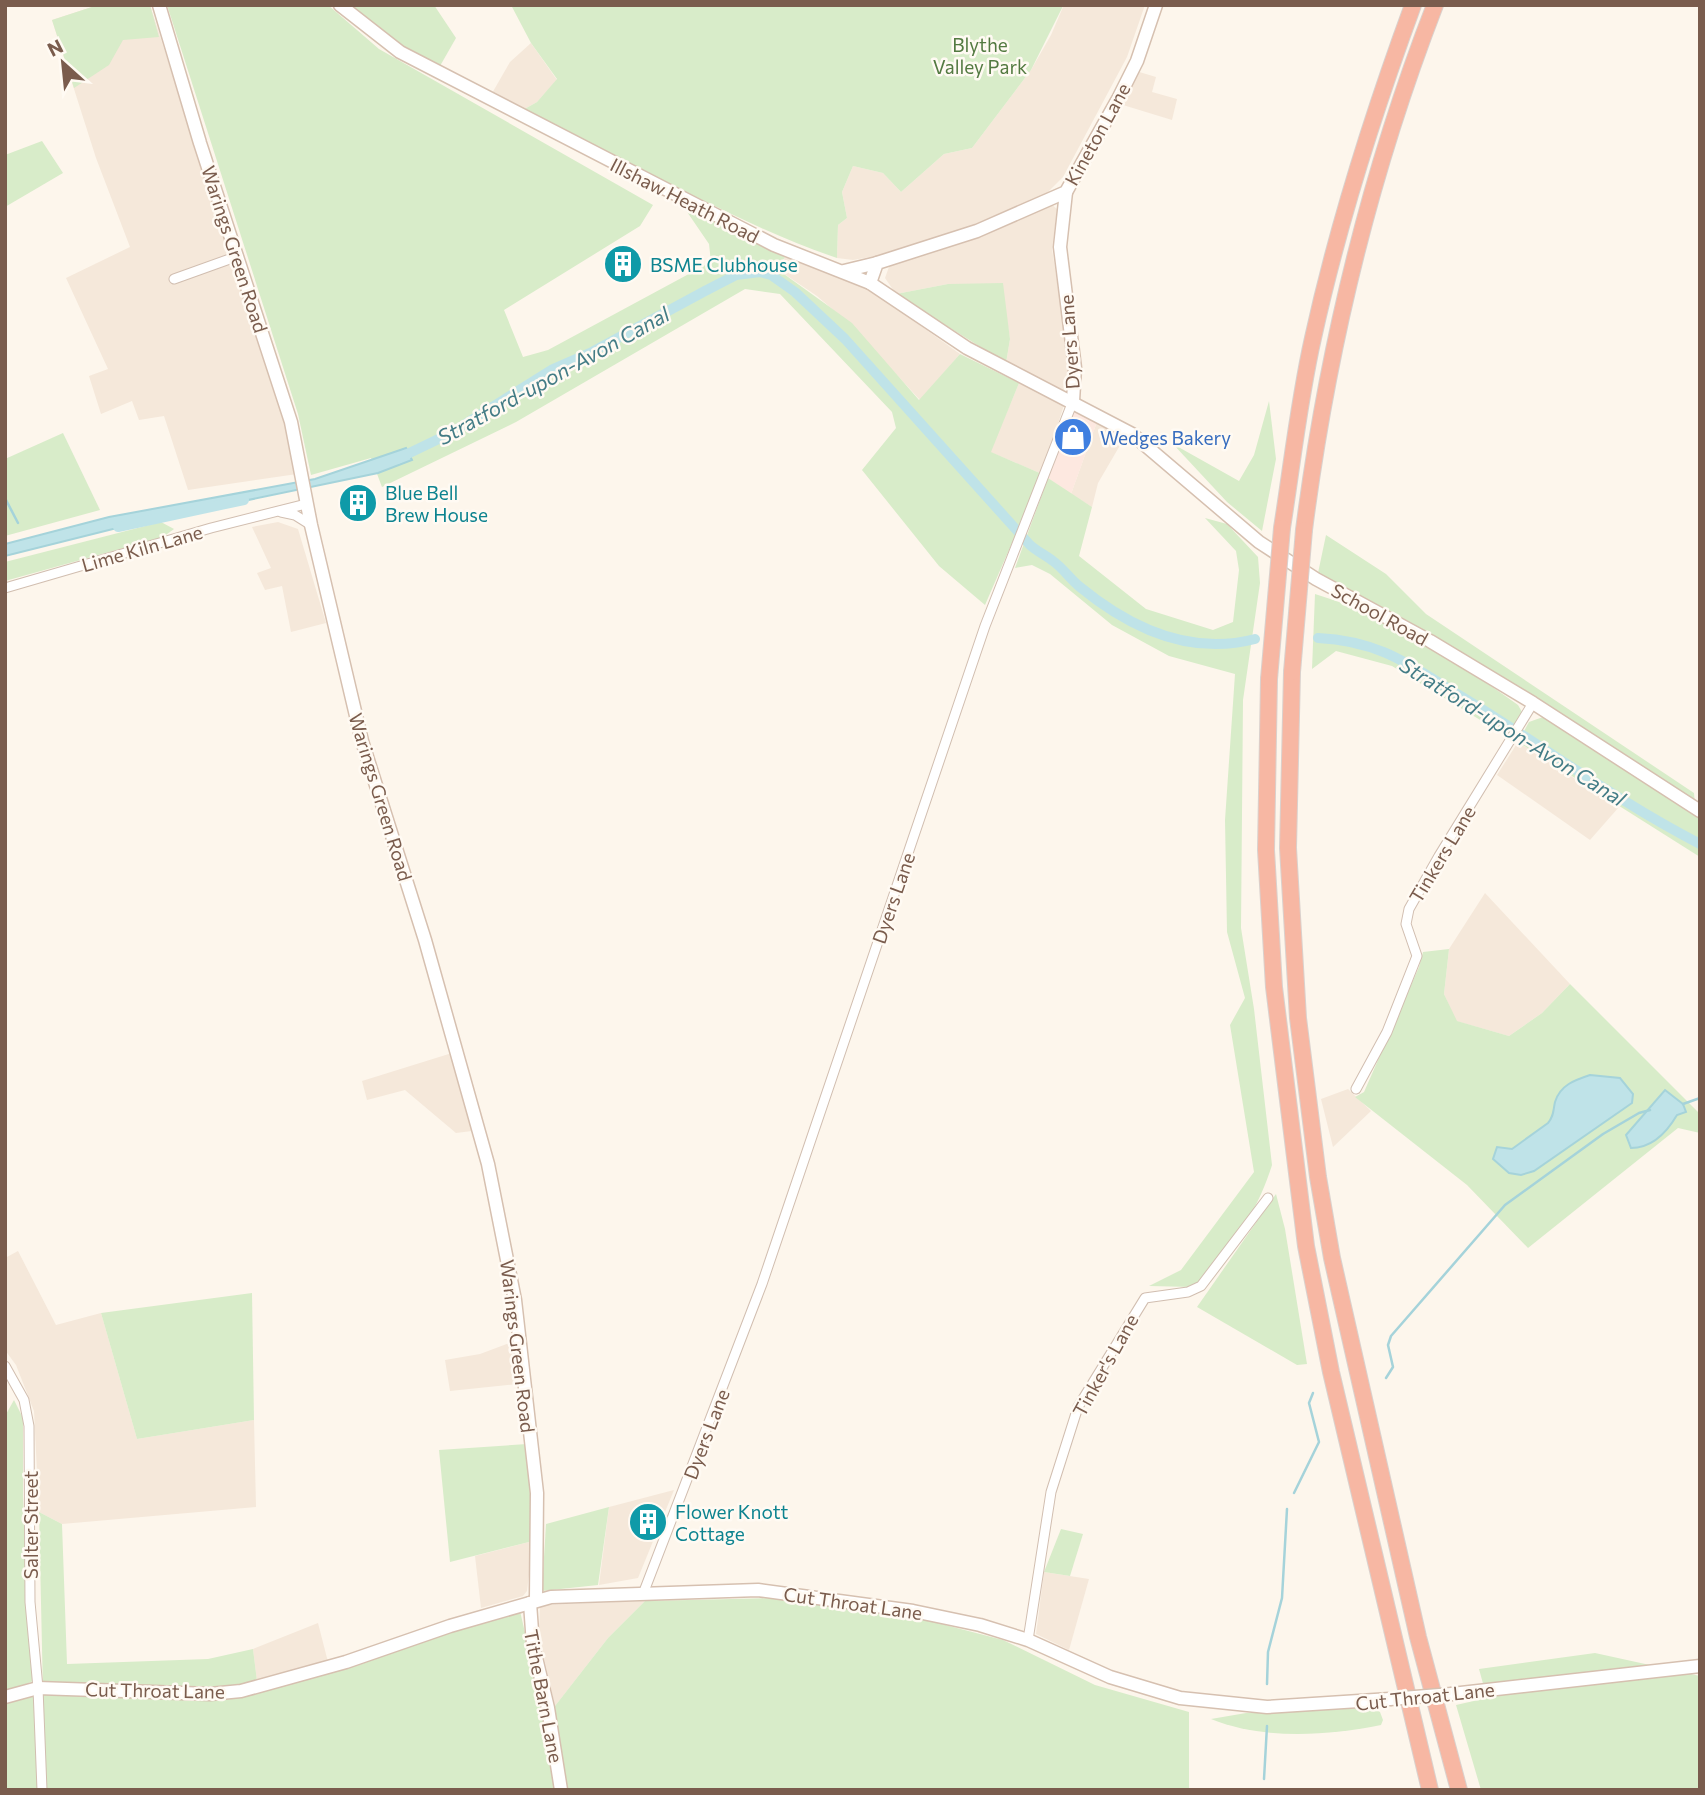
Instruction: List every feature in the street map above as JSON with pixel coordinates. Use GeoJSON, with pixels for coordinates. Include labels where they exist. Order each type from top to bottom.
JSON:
{"type":"FeatureCollection","features":[{"type":"Feature","properties":{"kind":"highway"},"geometry":{"type":"LineString","coordinates":[[1413,5],[1374,113],[1331,264],[1313,339],[1282,528],[1269,679],[1266,850],[1274,986],[1306,1246],[1331,1372],[1430,1790]]}},
{"type":"Feature","properties":{"kind":"highway"},"geometry":{"type":"LineString","coordinates":[[1435,5],[1410,70],[1357,250],[1330,370],[1304,530],[1292,672],[1288,848],[1298,1018],[1318,1177],[1332,1258],[1418,1637],[1459,1790]]}},
{"type":"Feature","properties":{"kind":"street","name":"Warings Green Road"},"geometry":{"type":"LineString","coordinates":[[159,5],[291,422],[311,525],[362,741],[425,940],[500,1219],[515,1300],[537,1493],[533,1602]]}},
{"type":"Feature","properties":{"kind":"street","name":"Illshaw Heath Road"},"geometry":{"type":"LineString","coordinates":[[340,5],[400,52],[780,248],[870,283],[967,348],[1073,401]]}},
{"type":"Feature","properties":{"kind":"street","name":"Kineton Lane"},"geometry":{"type":"LineString","coordinates":[[844,271],[977,232],[1066,192],[1118,99],[1136,61],[1156,5]]}},
{"type":"Feature","properties":{"kind":"street","name":"Dyers Lane"},"geometry":{"type":"LineString","coordinates":[[643,1594],[762,1284],[985,626],[1030,517],[1073,401],[1075,368],[1060,247],[1066,192]]}},
{"type":"Feature","properties":{"kind":"street"},"geometry":{"type":"LineString","coordinates":[[174,279],[238,256]]}},
{"type":"Feature","properties":{"kind":"street"},"geometry":{"type":"LineString","coordinates":[[870,283],[877,263]]}},
{"type":"Feature","properties":{"kind":"street","name":"School Road"},"geometry":{"type":"LineString","coordinates":[[1073,401],[1132,434],[1241,528],[1304,572],[1430,641],[1700,811]]}},
{"type":"Feature","properties":{"kind":"street","name":"Lime Kiln Lane"},"geometry":{"type":"LineString","coordinates":[[5,588],[211,528],[279,512],[306,499]]}},
{"type":"Feature","properties":{"kind":"street"},"geometry":{"type":"LineString","coordinates":[[279,512],[295,515],[311,525]]}},
{"type":"Feature","properties":{"kind":"street","name":"Tinkers Lane"},"geometry":{"type":"LineString","coordinates":[[1356,1089],[1387,1032],[1417,956],[1406,924],[1409,909],[1438,856],[1512,743],[1534,704]]}},
{"type":"Feature","properties":{"kind":"street","name":"Tinker's Lane"},"geometry":{"type":"LineString","coordinates":[[1028,1640],[1051,1492],[1078,1407],[1145,1298],[1188,1293],[1201,1286],[1268,1198]]}},
{"type":"Feature","properties":{"kind":"street","name":"Salter Street"},"geometry":{"type":"LineString","coordinates":[[5,1366],[24,1400],[29,1426],[30,1602],[38,1688],[42,1790]]}},
{"type":"Feature","properties":{"kind":"street","name":"Cut Throat Lane"},"geometry":{"type":"LineString","coordinates":[[5,1697],[38,1688],[210,1694],[241,1691],[346,1662],[533,1602],[565,1596],[758,1590],[913,1611],[980,1625],[1028,1640],[1110,1677],[1190,1700],[1267,1707],[1452,1694],[1700,1666]]}},
{"type":"Feature","properties":{"kind":"street","name":"Tithe Barn Lane"},"geometry":{"type":"LineString","coordinates":[[533,1602],[533,1645],[548,1708],[561,1790]]}},
{"type":"Feature","properties":{"kind":"shaded area"},"geometry":{"type":"Polygon","coordinates":[[[98,5],[150,5],[285,425],[297,474],[188,490],[164,416],[139,420],[132,401],[101,414],[89,376],[108,369],[66,278],[130,247],[96,158],[52,20],[98,5]]]}},
{"type":"Feature","properties":{"kind":"shaded area"},"geometry":{"type":"Polygon","coordinates":[[[1060,5],[1145,5],[1127,57],[1063,177],[1047,193],[969,228],[887,254],[853,260],[837,258],[838,225],[847,218],[842,192],[853,166],[883,173],[901,192],[944,154],[972,148],[1031,70],[1051,35],[1063,7],[1060,5]]]}},
{"type":"Feature","properties":{"kind":"shaded area"},"geometry":{"type":"Polygon","coordinates":[[[531,43],[557,80],[537,102],[521,111],[491,95],[510,62],[531,43]]]}},
{"type":"Feature","properties":{"kind":"shaded area"},"geometry":{"type":"Polygon","coordinates":[[[1136,71],[1156,77],[1152,92],[1177,99],[1172,120],[1123,105],[1136,71]]]}},
{"type":"Feature","properties":{"kind":"shaded area"},"geometry":{"type":"Polygon","coordinates":[[[1051,204],[1057,209],[1052,249],[1065,335],[1069,388],[1062,391],[1006,363],[1010,339],[1006,314],[948,284],[896,294],[885,278],[890,264],[1051,204]]]}},
{"type":"Feature","properties":{"kind":"shaded area"},"geometry":{"type":"Polygon","coordinates":[[[785,257],[872,291],[960,354],[920,400],[852,326],[817,296],[777,269],[785,257]]]}},
{"type":"Feature","properties":{"kind":"shaded area"},"geometry":{"type":"Polygon","coordinates":[[[1019,383],[1064,405],[1042,474],[990,452],[1019,383]]]}},
{"type":"Feature","properties":{"kind":"shaded area"},"geometry":{"type":"Polygon","coordinates":[[[1074,407],[1098,419],[1071,494],[1048,478],[1074,407]]]}},
{"type":"Feature","properties":{"kind":"shaded area"},"geometry":{"type":"Polygon","coordinates":[[[1098,419],[1126,435],[1098,483],[1092,507],[1071,494],[1098,419]]]}},
{"type":"Feature","properties":{"kind":"shaded area"},"geometry":{"type":"Polygon","coordinates":[[[278,522],[298,529],[326,623],[291,632],[282,586],[265,590],[257,573],[271,568],[252,527],[278,522]]]}},
{"type":"Feature","properties":{"kind":"shaded area"},"geometry":{"type":"Polygon","coordinates":[[[1518,742],[1619,807],[1590,840],[1497,775],[1518,742]]]}},
{"type":"Feature","properties":{"kind":"shaded area"},"geometry":{"type":"Polygon","coordinates":[[[1485,893],[1570,984],[1542,1013],[1509,1036],[1456,1021],[1444,994],[1449,949],[1485,893]]]}},
{"type":"Feature","properties":{"kind":"shaded area"},"geometry":{"type":"Polygon","coordinates":[[[452,1053],[472,1131],[456,1133],[405,1090],[367,1100],[362,1081],[452,1053]]]}},
{"type":"Feature","properties":{"kind":"shaded area"},"geometry":{"type":"Polygon","coordinates":[[[1348,1089],[1371,1111],[1333,1147],[1321,1099],[1348,1089]]]}},
{"type":"Feature","properties":{"kind":"shaded area"},"geometry":{"type":"Polygon","coordinates":[[[18,1251],[56,1325],[101,1313],[137,1439],[254,1420],[256,1507],[62,1524],[39,1512],[34,1411],[16,1365],[5,1350],[5,1258],[18,1251]]]}},
{"type":"Feature","properties":{"kind":"shaded area"},"geometry":{"type":"Polygon","coordinates":[[[512,1342],[518,1384],[450,1391],[445,1360],[480,1354],[512,1342]]]}},
{"type":"Feature","properties":{"kind":"shaded area"},"geometry":{"type":"Polygon","coordinates":[[[674,1490],[638,1578],[599,1585],[609,1507],[674,1490]]]}},
{"type":"Feature","properties":{"kind":"shaded area"},"geometry":{"type":"Polygon","coordinates":[[[533,1541],[527,1591],[523,1596],[481,1608],[475,1556],[533,1541]]]}},
{"type":"Feature","properties":{"kind":"shaded area"},"geometry":{"type":"Polygon","coordinates":[[[1044,1572],[1089,1579],[1069,1650],[1036,1634],[1044,1572]]]}},
{"type":"Feature","properties":{"kind":"shaded area"},"geometry":{"type":"Polygon","coordinates":[[[645,1601],[608,1638],[555,1706],[539,1636],[540,1605],[645,1601]]]}},
{"type":"Feature","properties":{"kind":"shaded area"},"geometry":{"type":"Polygon","coordinates":[[[318,1623],[328,1662],[257,1681],[253,1649],[318,1623]]]}},
{"type":"Feature","properties":{"kind":"green space"},"geometry":{"type":"Polygon","coordinates":[[[98,5],[150,5],[159,37],[123,40],[109,65],[74,88],[52,20],[98,5]]]}},
{"type":"Feature","properties":{"kind":"green space"},"geometry":{"type":"Polygon","coordinates":[[[167,5],[328,5],[379,49],[653,205],[640,226],[504,310],[523,357],[548,350],[711,262],[709,244],[681,203],[785,257],[777,269],[852,323],[919,400],[960,354],[1019,383],[991,452],[1042,474],[985,605],[939,566],[862,470],[896,428],[892,412],[780,294],[745,289],[516,422],[382,487],[371,458],[311,475],[298,414],[167,5]]]}},
{"type":"Feature","properties":{"kind":"green space"},"geometry":{"type":"Polygon","coordinates":[[[348,5],[434,5],[456,38],[440,66],[419,58],[348,5]]]}},
{"type":"Feature","properties":{"kind":"green space","name":"Blythe Valley Park"},"geometry":{"type":"Polygon","coordinates":[[[511,5],[1063,6],[1031,70],[972,148],[944,154],[901,192],[883,173],[853,166],[842,192],[847,218],[838,225],[837,258],[718,208],[521,111],[537,102],[557,79],[531,43],[511,5]]]}},
{"type":"Feature","properties":{"kind":"green space"},"geometry":{"type":"Polygon","coordinates":[[[42,141],[63,173],[5,207],[5,155],[42,141]]]}},
{"type":"Feature","properties":{"kind":"green space"},"geometry":{"type":"Polygon","coordinates":[[[1003,283],[1010,339],[1006,363],[896,294],[948,284],[1003,283]]]}},
{"type":"Feature","properties":{"kind":"green space"},"geometry":{"type":"Polygon","coordinates":[[[1269,401],[1276,459],[1262,531],[1227,502],[1173,444],[1239,481],[1254,455],[1269,401]]]}},
{"type":"Feature","properties":{"kind":"green space"},"geometry":{"type":"Polygon","coordinates":[[[63,433],[100,510],[5,536],[5,459],[63,433]]]}},
{"type":"Feature","properties":{"kind":"green space"},"geometry":{"type":"Polygon","coordinates":[[[1048,478],[1092,507],[1079,556],[1146,609],[1213,630],[1233,622],[1239,570],[1236,551],[1205,518],[1227,524],[1258,557],[1260,583],[1243,700],[1241,928],[1254,1009],[1272,1165],[1259,1199],[1241,1231],[1219,1261],[1193,1287],[1149,1286],[1181,1270],[1254,1172],[1230,1025],[1245,998],[1227,932],[1225,820],[1235,674],[1169,656],[1112,625],[1050,574],[1032,565],[1015,568],[1048,478]]]}},
{"type":"Feature","properties":{"kind":"green space"},"geometry":{"type":"Polygon","coordinates":[[[161,522],[174,529],[163,537],[5,581],[5,562],[161,522]]]}},
{"type":"Feature","properties":{"kind":"green space"},"geometry":{"type":"Polygon","coordinates":[[[1326,535],[1386,574],[1426,614],[1694,793],[1695,804],[1318,573],[1326,535]]]}},
{"type":"Feature","properties":{"kind":"green space"},"geometry":{"type":"Polygon","coordinates":[[[1315,594],[1369,614],[1421,641],[1518,705],[1522,712],[1508,737],[1392,666],[1336,651],[1312,669],[1315,594]]]}},
{"type":"Feature","properties":{"kind":"green space"},"geometry":{"type":"Polygon","coordinates":[[[1543,717],[1549,718],[1700,817],[1700,857],[1518,742],[1529,722],[1543,717]]]}},
{"type":"Feature","properties":{"kind":"green space"},"geometry":{"type":"Polygon","coordinates":[[[1449,949],[1444,994],[1457,1021],[1509,1036],[1542,1013],[1570,984],[1700,1114],[1700,1133],[1678,1128],[1528,1248],[1467,1185],[1355,1097],[1364,1092],[1419,967],[1423,952],[1449,949]]]}},
{"type":"Feature","properties":{"kind":"green space"},"geometry":{"type":"Polygon","coordinates":[[[1276,1194],[1285,1229],[1307,1364],[1297,1365],[1197,1307],[1276,1194]]]}},
{"type":"Feature","properties":{"kind":"green space"},"geometry":{"type":"Polygon","coordinates":[[[252,1293],[254,1420],[137,1439],[101,1313],[252,1293]]]}},
{"type":"Feature","properties":{"kind":"green space"},"geometry":{"type":"Polygon","coordinates":[[[14,1400],[23,1418],[23,1497],[33,1681],[5,1693],[5,1416],[14,1400]]]}},
{"type":"Feature","properties":{"kind":"green space"},"geometry":{"type":"Polygon","coordinates":[[[527,1444],[533,1541],[450,1562],[439,1450],[527,1444]]]}},
{"type":"Feature","properties":{"kind":"green space"},"geometry":{"type":"Polygon","coordinates":[[[609,1507],[598,1585],[542,1591],[546,1524],[609,1507]]]}},
{"type":"Feature","properties":{"kind":"green space"},"geometry":{"type":"Polygon","coordinates":[[[39,1512],[62,1524],[67,1664],[208,1659],[253,1649],[257,1681],[228,1687],[229,1698],[359,1665],[452,1630],[520,1611],[545,1719],[556,1790],[5,1790],[5,1702],[43,1693],[39,1512]]]}},
{"type":"Feature","properties":{"kind":"green space"},"geometry":{"type":"Polygon","coordinates":[[[1061,1529],[1083,1534],[1070,1576],[1044,1572],[1061,1529]]]}},
{"type":"Feature","properties":{"kind":"green space"},"geometry":{"type":"Polygon","coordinates":[[[771,1598],[930,1621],[1003,1640],[1095,1685],[1189,1712],[1189,1790],[565,1790],[555,1706],[608,1638],[645,1601],[771,1598]]]}},
{"type":"Feature","properties":{"kind":"green space"},"geometry":{"type":"Polygon","coordinates":[[[1595,1653],[1700,1676],[1700,1790],[1481,1790],[1456,1705],[1487,1698],[1479,1669],[1595,1653]]]}},
{"type":"Feature","properties":{"kind":"green space"},"geometry":{"type":"Polygon","coordinates":[[[1370,1708],[1380,1712],[1383,1720],[1381,1725],[1339,1732],[1273,1733],[1231,1726],[1211,1719],[1246,1713],[1370,1708]]]}},
{"type":"Feature","properties":{"kind":"water"},"geometry":{"type":"Polygon","coordinates":[[[406,448],[412,460],[378,473],[133,524],[5,556],[5,544],[109,517],[315,479],[406,448]]]}},
{"type":"Feature","properties":{"kind":"water"},"geometry":{"type":"Polygon","coordinates":[[[1590,1075],[1620,1078],[1633,1094],[1632,1103],[1534,1171],[1521,1175],[1509,1173],[1493,1159],[1497,1147],[1512,1149],[1548,1123],[1560,1091],[1574,1081],[1590,1075]]]}},
{"type":"Feature","properties":{"kind":"water"},"geometry":{"type":"Polygon","coordinates":[[[1665,1090],[1683,1104],[1686,1112],[1677,1115],[1664,1133],[1652,1142],[1631,1148],[1626,1135],[1665,1090]]]}},
{"type":"Feature","properties":{"kind":"waterway","name":"Stratford-upon-Avon Canal"},"geometry":{"type":"LineString","coordinates":[[397,459],[451,433],[553,369],[592,352],[736,275],[760,272],[771,275],[795,292],[845,339],[1030,545],[1057,564],[1099,602],[1140,626],[1184,641],[1207,644],[1255,639]]}},
{"type":"Feature","properties":{"kind":"waterway"},"geometry":{"type":"LineString","coordinates":[[5,498],[18,523]]}},
{"type":"Feature","properties":{"kind":"waterway","name":"Stratford-upon-Avon Canal"},"geometry":{"type":"LineString","coordinates":[[118,527],[244,500]]}},
{"type":"Feature","properties":{"kind":"waterway","name":"Stratford-upon-Avon Canal"},"geometry":{"type":"LineString","coordinates":[[1318,638],[1360,644],[1412,666],[1640,810],[1700,844]]}},
{"type":"Feature","properties":{"kind":"waterway"},"geometry":{"type":"LineString","coordinates":[[1683,1104],[1700,1098]]}},
{"type":"Feature","properties":{"kind":"waterway"},"geometry":{"type":"LineString","coordinates":[[1386,1378],[1393,1367],[1388,1345],[1391,1336],[1505,1205],[1603,1134],[1639,1113],[1650,1110]]}},
{"type":"Feature","properties":{"kind":"waterway"},"geometry":{"type":"LineString","coordinates":[[1294,1493],[1319,1442],[1309,1403],[1313,1393]]}},
{"type":"Feature","properties":{"kind":"waterway"},"geometry":{"type":"LineString","coordinates":[[1267,1684],[1268,1652],[1282,1598],[1287,1509]]}},
{"type":"Feature","properties":{"kind":"waterway"},"geometry":{"type":"LineString","coordinates":[[1264,1779],[1267,1726]]}},
{"type":"Feature","properties":{"kind":"place","name":"BSME Clubhouse"},"geometry":{"type":"Point","coordinates":[623,264]}},
{"type":"Feature","properties":{"kind":"place","name":"Wedges Bakery"},"geometry":{"type":"Point","coordinates":[1073,437]}},
{"type":"Feature","properties":{"kind":"place","name":"Blue Bell Brew House"},"geometry":{"type":"Point","coordinates":[358,503]}},
{"type":"Feature","properties":{"kind":"place","name":"Flower Knott Cottage"},"geometry":{"type":"Point","coordinates":[648,1522]}}]}
